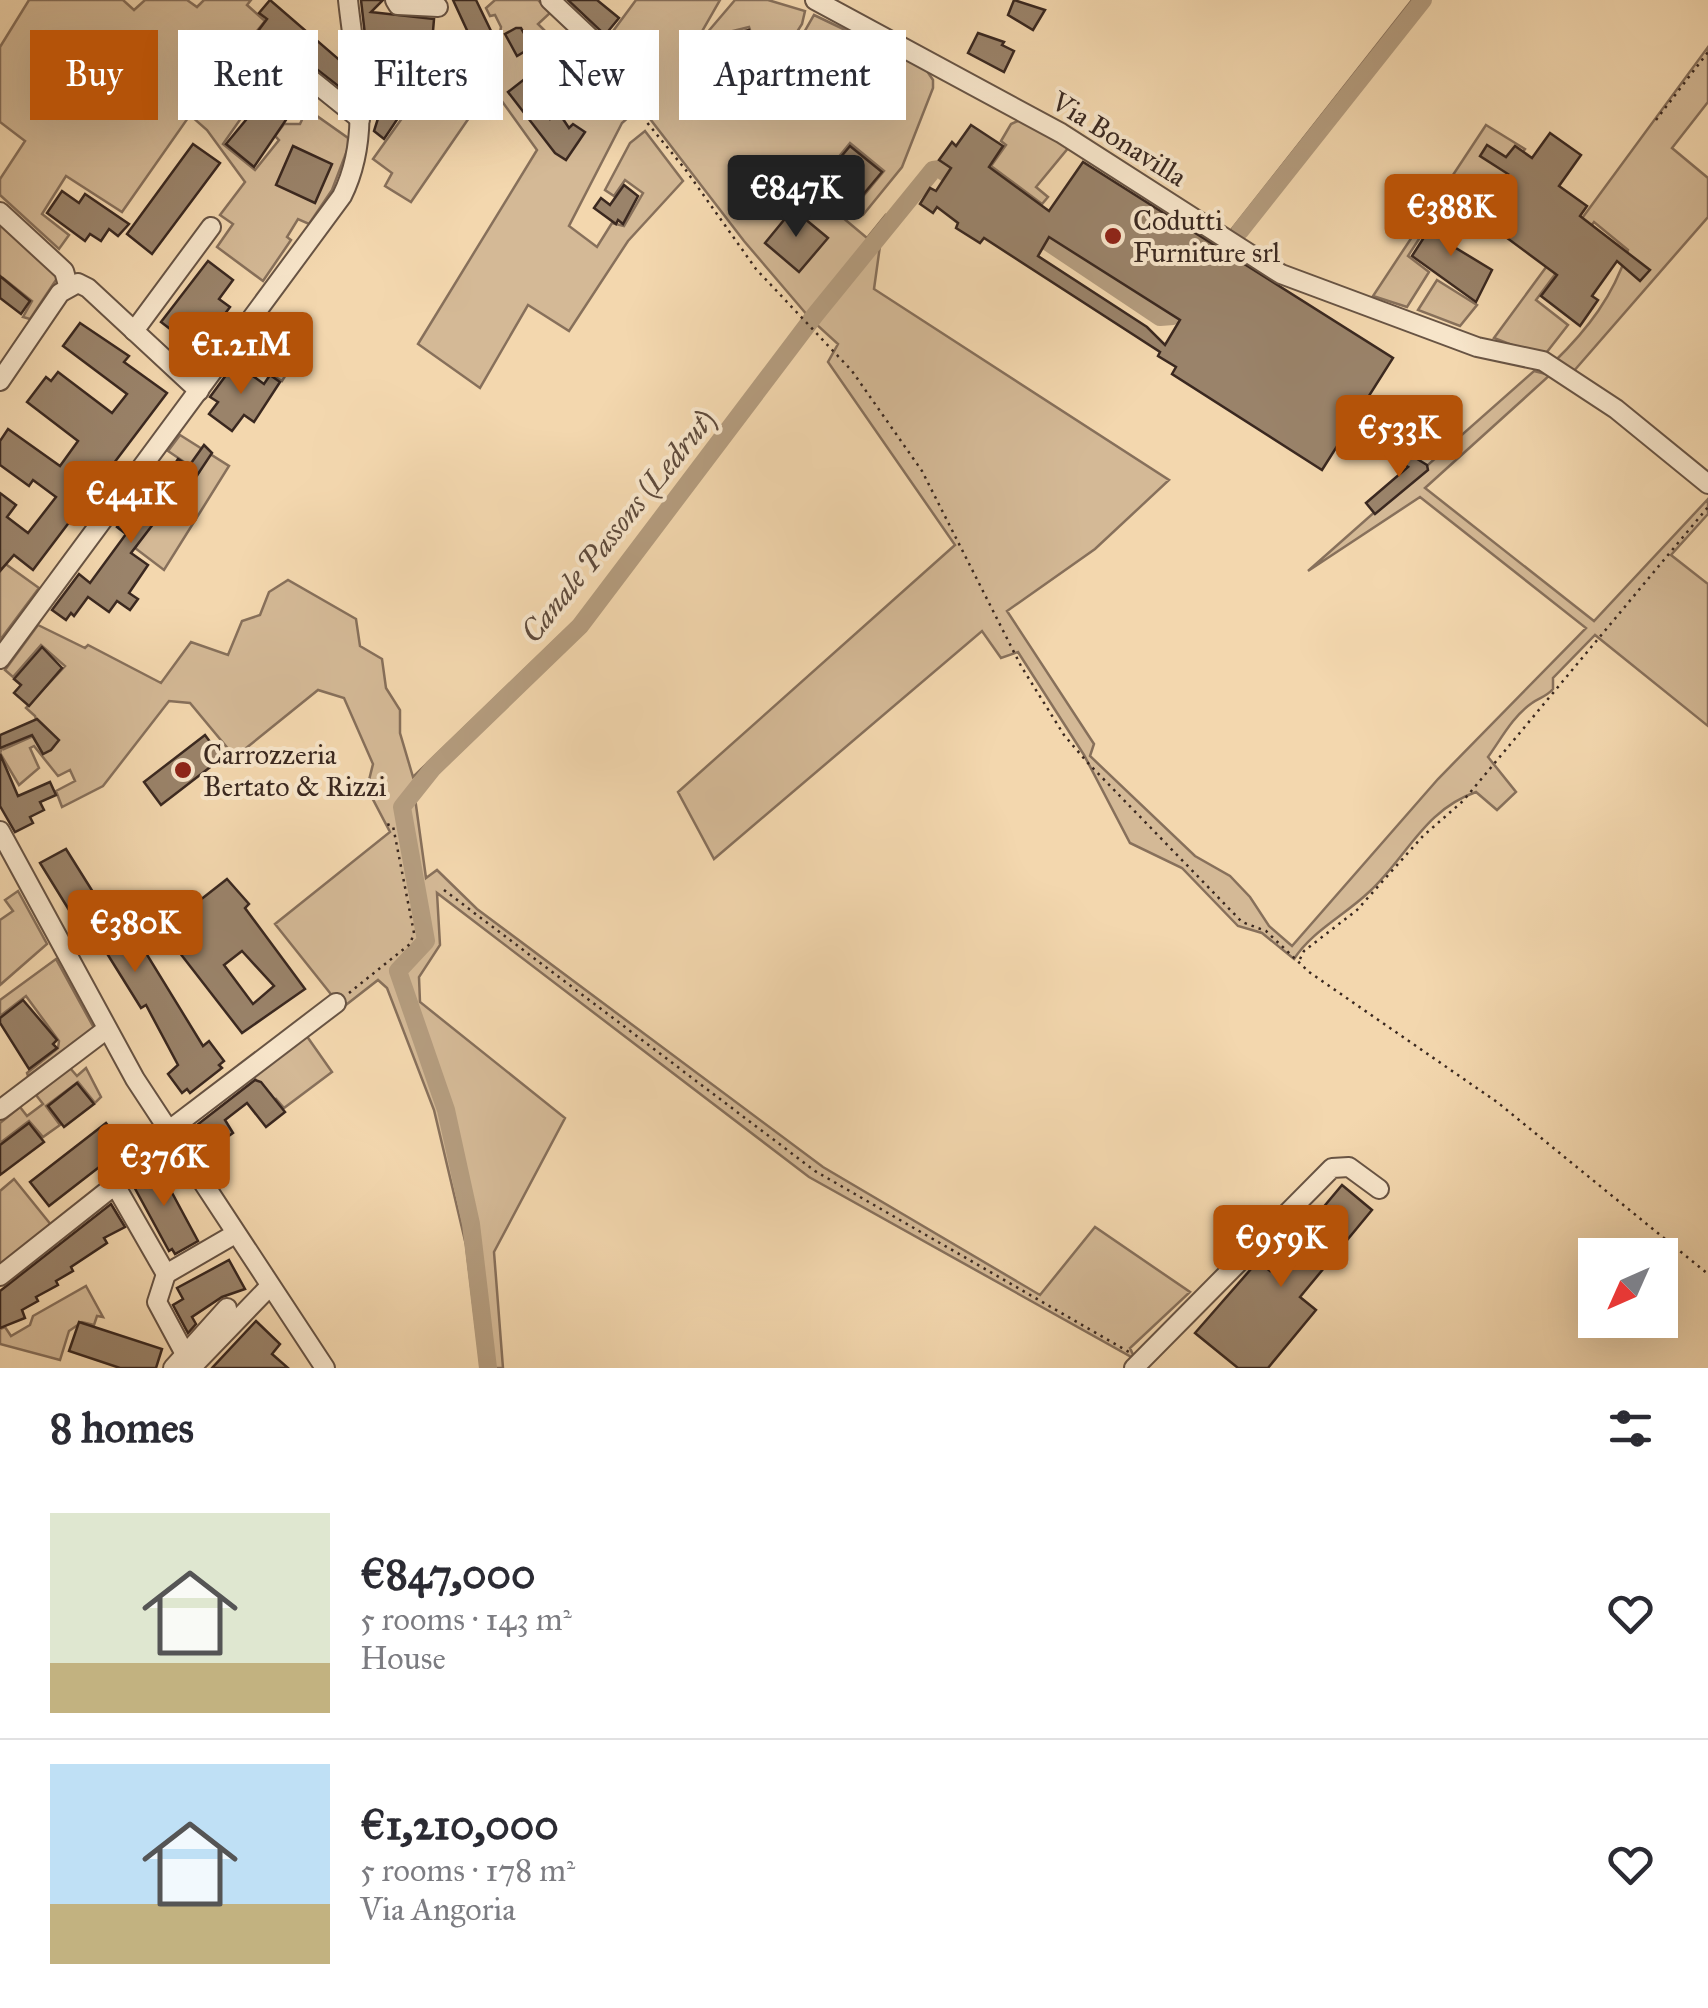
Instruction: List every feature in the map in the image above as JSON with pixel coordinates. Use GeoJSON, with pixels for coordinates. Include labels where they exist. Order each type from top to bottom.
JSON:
{"type":"FeatureCollection","features":[{"type":"Feature","properties":{"kind":"street"},"geometry":{"type":"LineString","coordinates":[[348,0],[351,30]]}},
{"type":"Feature","properties":{"kind":"street"},"geometry":{"type":"LineString","coordinates":[[395,0],[398,5],[438,7]]}},
{"type":"Feature","properties":{"kind":"street"},"geometry":{"type":"LineString","coordinates":[[550,0],[577,30]]}},
{"type":"Feature","properties":{"kind":"street","name":"Via Bonavilla"},"geometry":{"type":"LineString","coordinates":[[815,0],[1060,133],[1282,274],[1477,347],[1543,361],[1616,409],[1708,484]]}},
{"type":"Feature","properties":{"kind":"street"},"geometry":{"type":"LineString","coordinates":[[0,658],[342,196],[360,151],[359,120]]}},
{"type":"Feature","properties":{"kind":"street"},"geometry":{"type":"LineString","coordinates":[[0,212],[64,271],[70,284]]}},
{"type":"Feature","properties":{"kind":"street"},"geometry":{"type":"LineString","coordinates":[[134,331],[211,227]]}},
{"type":"Feature","properties":{"kind":"street"},"geometry":{"type":"LineString","coordinates":[[70,284],[88,288],[199,391]]}},
{"type":"Feature","properties":{"kind":"street"},"geometry":{"type":"LineString","coordinates":[[0,381],[70,284]]}},
{"type":"Feature","properties":{"kind":"street"},"geometry":{"type":"LineString","coordinates":[[0,831],[106,1029],[168,1132],[325,1368]]}},
{"type":"Feature","properties":{"kind":"street"},"geometry":{"type":"LineString","coordinates":[[168,1132],[336,1003]]}},
{"type":"Feature","properties":{"kind":"street"},"geometry":{"type":"LineString","coordinates":[[0,1110],[106,1029]]}},
{"type":"Feature","properties":{"kind":"street"},"geometry":{"type":"LineString","coordinates":[[1139,1364],[1332,1168],[1349,1167],[1379,1189]]}},
{"type":"Feature","properties":{"kind":"street"},"geometry":{"type":"LineString","coordinates":[[0,1276],[115,1185],[166,1274]]}},
{"type":"Feature","properties":{"kind":"street"},"geometry":{"type":"LineString","coordinates":[[183,1364],[156,1302],[166,1274],[235,1234]]}},
{"type":"Feature","properties":{"kind":"street"},"geometry":{"type":"LineString","coordinates":[[183,1364],[270,1286]]}},
{"type":"Feature","properties":{"kind":"street"},"geometry":{"type":"LineString","coordinates":[[183,1364],[228,1308]]}},
{"type":"Feature","properties":{"kind":"path"},"geometry":{"type":"LineString","coordinates":[[1656,120],[1708,52]]}},
{"type":"Feature","properties":{"kind":"path"},"geometry":{"type":"LineString","coordinates":[[648,120],[739,248],[852,371],[922,471],[1022,666],[1064,735],[1242,922],[1266,931],[1309,972],[1497,1102],[1708,1274]]}},
{"type":"Feature","properties":{"kind":"path"},"geometry":{"type":"LineString","coordinates":[[1300,961],[1304,950],[1356,910],[1435,824],[1463,801],[1708,507]]}},
{"type":"Feature","properties":{"kind":"path"},"geometry":{"type":"LineString","coordinates":[[336,1003],[410,944],[414,933],[393,826],[384,824]]}},
{"type":"Feature","properties":{"kind":"path"},"geometry":{"type":"LineString","coordinates":[[444,890],[815,1171],[1139,1364]]}},
{"type":"Feature","properties":{"kind":"shaded area"},"geometry":{"type":"Polygon","coordinates":[[[29,0],[123,0],[134,10],[145,0],[187,0],[197,7],[204,0],[251,0],[247,5],[265,21],[258,30],[178,30],[178,120],[186,120],[122,212],[66,176],[42,214],[69,235],[59,249],[0,195],[0,179],[25,141],[0,122],[0,47],[29,0]]]}},
{"type":"Feature","properties":{"kind":"shaded area"},"geometry":{"type":"Polygon","coordinates":[[[495,0],[538,0],[550,13],[538,24],[544,30],[523,30],[523,120],[625,120],[569,226],[597,247],[612,223],[624,226],[643,193],[625,180],[614,196],[605,190],[630,143],[645,131],[683,181],[628,241],[569,331],[528,305],[480,388],[418,344],[537,150],[503,103],[503,30],[486,8],[495,0]]]}},
{"type":"Feature","properties":{"kind":"shaded area"},"geometry":{"type":"Polygon","coordinates":[[[636,0],[720,0],[703,30],[679,30],[679,120],[906,120],[906,59],[925,68],[933,88],[902,167],[863,215],[857,217],[851,211],[884,171],[850,143],[811,191],[867,238],[884,217],[874,289],[1169,480],[1095,549],[1007,611],[1094,744],[1090,756],[1195,856],[1230,876],[1269,926],[1292,946],[1438,779],[1586,628],[1420,497],[1308,571],[1534,371],[1550,375],[1425,488],[1594,621],[1708,499],[1708,514],[1671,555],[1708,584],[1708,726],[1595,635],[1553,678],[1553,689],[1519,714],[1488,757],[1516,792],[1497,810],[1476,792],[1443,810],[1369,892],[1319,932],[1294,959],[1262,933],[1238,926],[1182,868],[1130,843],[1084,755],[1018,652],[1001,658],[982,631],[714,859],[678,792],[955,545],[828,362],[838,344],[815,323],[585,628],[433,774],[415,798],[426,878],[437,870],[477,909],[823,1167],[1040,1295],[1095,1227],[1190,1292],[1130,1348],[1135,1359],[809,1177],[437,893],[440,945],[419,977],[420,1002],[565,1118],[494,1252],[503,1368],[481,1368],[466,1245],[434,1110],[387,988],[378,980],[342,1008],[275,924],[390,832],[367,788],[373,764],[344,698],[318,690],[235,757],[190,703],[169,701],[103,786],[62,807],[56,791],[75,781],[70,770],[58,776],[34,746],[30,748],[39,768],[19,785],[0,753],[3,746],[4,749],[40,733],[35,716],[26,708],[65,666],[41,645],[13,677],[5,670],[38,625],[85,648],[88,645],[161,683],[191,642],[228,655],[242,621],[260,615],[269,592],[288,580],[356,619],[360,646],[382,659],[386,688],[400,710],[400,733],[413,777],[576,620],[808,316],[744,241],[651,120],[659,120],[659,30],[614,30],[636,0]]]}},
{"type":"Feature","properties":{"kind":"shaded area"},"geometry":{"type":"Polygon","coordinates":[[[735,0],[768,0],[805,11],[798,30],[709,30],[735,0]]]}},
{"type":"Feature","properties":{"kind":"shaded area"},"geometry":{"type":"Polygon","coordinates":[[[1412,0],[1428,0],[1242,236],[1231,230],[1412,0]]]}},
{"type":"Feature","properties":{"kind":"shaded area"},"geometry":{"type":"Polygon","coordinates":[[[814,15],[845,30],[805,30],[814,15]]]}},
{"type":"Feature","properties":{"kind":"shaded area"},"geometry":{"type":"Polygon","coordinates":[[[1708,47],[1708,102],[1672,148],[1708,178],[1708,217],[1573,372],[1554,362],[1598,310],[1628,250],[1594,222],[1536,300],[1568,325],[1543,357],[1494,338],[1708,47]]]}},
{"type":"Feature","properties":{"kind":"shaded area"},"geometry":{"type":"Polygon","coordinates":[[[318,117],[348,138],[332,190],[309,224],[298,219],[287,237],[291,240],[263,281],[217,247],[233,224],[220,215],[245,182],[196,120],[240,120],[223,144],[255,170],[279,140],[275,136],[284,124],[300,124],[302,120],[318,120],[318,117]]]}},
{"type":"Feature","properties":{"kind":"shaded area"},"geometry":{"type":"Polygon","coordinates":[[[401,120],[468,120],[411,202],[385,186],[392,173],[373,159],[401,120]]]}},
{"type":"Feature","properties":{"kind":"shaded area"},"geometry":{"type":"Polygon","coordinates":[[[1020,120],[1069,147],[1036,187],[1048,197],[1042,204],[991,166],[1006,145],[1001,141],[1011,124],[1020,120]]]}},
{"type":"Feature","properties":{"kind":"shaded area"},"geometry":{"type":"Polygon","coordinates":[[[1486,125],[1525,149],[1470,227],[1439,208],[1408,256],[1429,272],[1407,307],[1373,296],[1486,125]]]}},
{"type":"Feature","properties":{"kind":"shaded area"},"geometry":{"type":"Polygon","coordinates":[[[0,224],[58,277],[30,319],[23,317],[32,301],[3,278],[0,280],[0,224]]]}},
{"type":"Feature","properties":{"kind":"shaded area"},"geometry":{"type":"Polygon","coordinates":[[[1437,280],[1477,305],[1460,326],[1418,310],[1437,280]]]}},
{"type":"Feature","properties":{"kind":"shaded area"},"geometry":{"type":"Polygon","coordinates":[[[264,322],[302,349],[282,381],[240,355],[264,322]]]}},
{"type":"Feature","properties":{"kind":"shaded area"},"geometry":{"type":"Polygon","coordinates":[[[180,435],[229,466],[164,570],[135,548],[161,505],[173,512],[199,472],[168,451],[180,435]]]}},
{"type":"Feature","properties":{"kind":"shaded area"},"geometry":{"type":"Polygon","coordinates":[[[0,560],[39,588],[0,640],[0,560]]]}},
{"type":"Feature","properties":{"kind":"shaded area"},"geometry":{"type":"Polygon","coordinates":[[[18,891],[47,944],[0,985],[0,920],[13,911],[5,900],[18,891]]]}},
{"type":"Feature","properties":{"kind":"shaded area"},"geometry":{"type":"Polygon","coordinates":[[[56,959],[94,1028],[28,1076],[58,1048],[59,1041],[26,996],[0,1016],[0,1000],[56,959]]]}},
{"type":"Feature","properties":{"kind":"shaded area"},"geometry":{"type":"Polygon","coordinates":[[[306,1035],[332,1072],[284,1108],[276,1099],[269,1104],[253,1075],[306,1035]]]}},
{"type":"Feature","properties":{"kind":"shaded area"},"geometry":{"type":"Polygon","coordinates":[[[70,1068],[77,1076],[86,1068],[101,1097],[95,1103],[78,1082],[46,1106],[60,1125],[43,1137],[29,1121],[0,1143],[0,1123],[20,1107],[27,1116],[43,1104],[36,1095],[70,1068]]]}},
{"type":"Feature","properties":{"kind":"shaded area"},"geometry":{"type":"Polygon","coordinates":[[[14,1179],[52,1226],[0,1268],[0,1191],[14,1179]]]}},
{"type":"Feature","properties":{"kind":"shaded area"},"geometry":{"type":"Polygon","coordinates":[[[86,1286],[103,1317],[97,1316],[94,1325],[82,1322],[69,1331],[60,1360],[0,1344],[0,1329],[5,1327],[11,1336],[30,1325],[33,1316],[86,1286]]]}},
{"type":"Feature","properties":{"kind":"building"},"geometry":{"type":"Polygon","coordinates":[[[270,0],[305,30],[259,30],[267,19],[259,13],[270,0]]]}},
{"type":"Feature","properties":{"kind":"building"},"geometry":{"type":"Polygon","coordinates":[[[361,0],[383,0],[371,12],[434,19],[433,30],[364,30],[361,0]]]}},
{"type":"Feature","properties":{"kind":"building"},"geometry":{"type":"Polygon","coordinates":[[[453,0],[476,0],[491,30],[467,30],[453,0]]]}},
{"type":"Feature","properties":{"kind":"building"},"geometry":{"type":"Polygon","coordinates":[[[568,0],[597,0],[619,18],[609,30],[600,30],[568,0]]]}},
{"type":"Feature","properties":{"kind":"building"},"geometry":{"type":"Polygon","coordinates":[[[1014,0],[1045,10],[1033,30],[1008,15],[1014,0]]]}},
{"type":"Feature","properties":{"kind":"building"},"geometry":{"type":"Polygon","coordinates":[[[521,28],[523,52],[517,56],[505,34],[521,28]]]}},
{"type":"Feature","properties":{"kind":"building"},"geometry":{"type":"Polygon","coordinates":[[[978,33],[1004,42],[1002,45],[1014,51],[1004,72],[968,53],[978,33]]]}},
{"type":"Feature","properties":{"kind":"building"},"geometry":{"type":"Polygon","coordinates":[[[318,41],[338,59],[338,86],[318,70],[318,41]]]}},
{"type":"Feature","properties":{"kind":"building"},"geometry":{"type":"Polygon","coordinates":[[[523,80],[523,111],[508,92],[523,80]]]}},
{"type":"Feature","properties":{"kind":"building"},"geometry":{"type":"Polygon","coordinates":[[[246,120],[286,120],[254,167],[226,144],[246,120]]]}},
{"type":"Feature","properties":{"kind":"building"},"geometry":{"type":"Polygon","coordinates":[[[378,120],[397,120],[384,139],[374,131],[378,120]]]}},
{"type":"Feature","properties":{"kind":"building"},"geometry":{"type":"Polygon","coordinates":[[[530,120],[564,120],[569,128],[573,124],[585,132],[566,160],[555,153],[530,120]]]}},
{"type":"Feature","properties":{"kind":"building"},"geometry":{"type":"Polygon","coordinates":[[[971,125],[1003,146],[989,167],[1049,211],[1083,162],[1393,358],[1322,470],[1172,374],[1176,367],[1158,356],[1160,352],[984,238],[980,243],[956,228],[958,223],[937,207],[933,213],[920,204],[930,188],[936,191],[951,168],[939,160],[952,142],[956,146],[971,125]],[[1049,237],[1038,256],[1147,327],[1165,345],[1180,320],[1049,237]]]}},
{"type":"Feature","properties":{"kind":"building"},"geometry":{"type":"Polygon","coordinates":[[[1550,133],[1581,155],[1559,186],[1587,206],[1580,216],[1650,270],[1640,281],[1617,261],[1592,296],[1598,300],[1580,326],[1541,296],[1557,275],[1499,232],[1513,212],[1492,197],[1508,174],[1480,156],[1487,145],[1506,157],[1515,146],[1532,158],[1550,133]]]}},
{"type":"Feature","properties":{"kind":"building"},"geometry":{"type":"Polygon","coordinates":[[[193,144],[220,163],[152,254],[127,234],[193,144]]]}},
{"type":"Feature","properties":{"kind":"building"},"geometry":{"type":"Polygon","coordinates":[[[293,146],[332,164],[315,203],[276,185],[293,146]]]}},
{"type":"Feature","properties":{"kind":"building"},"geometry":{"type":"Polygon","coordinates":[[[850,146],[882,172],[851,209],[820,182],[850,146]]]}},
{"type":"Feature","properties":{"kind":"building"},"geometry":{"type":"Polygon","coordinates":[[[624,185],[638,196],[623,224],[618,220],[616,224],[594,208],[601,198],[610,205],[624,185]]]}},
{"type":"Feature","properties":{"kind":"building"},"geometry":{"type":"Polygon","coordinates":[[[62,191],[79,203],[85,194],[129,224],[118,236],[109,229],[101,241],[90,234],[85,241],[47,213],[62,191]]]}},
{"type":"Feature","properties":{"kind":"building"},"geometry":{"type":"Polygon","coordinates":[[[793,209],[828,238],[799,272],[765,243],[793,209]]]}},
{"type":"Feature","properties":{"kind":"building"},"geometry":{"type":"Polygon","coordinates":[[[1439,214],[1462,229],[1451,245],[1492,270],[1476,302],[1412,256],[1439,214]]]}},
{"type":"Feature","properties":{"kind":"building"},"geometry":{"type":"Polygon","coordinates":[[[208,261],[233,280],[219,299],[230,307],[212,331],[201,323],[187,342],[161,322],[208,261]]]}},
{"type":"Feature","properties":{"kind":"building"},"geometry":{"type":"Polygon","coordinates":[[[0,276],[30,301],[21,314],[0,298],[0,276]]]}},
{"type":"Feature","properties":{"kind":"building"},"geometry":{"type":"Polygon","coordinates":[[[80,323],[129,356],[124,362],[167,393],[33,570],[14,555],[0,571],[0,493],[16,505],[7,517],[28,533],[56,497],[33,480],[29,486],[0,465],[0,441],[8,429],[60,466],[78,441],[27,402],[46,377],[51,381],[58,372],[112,413],[127,394],[63,346],[80,323]]]}},
{"type":"Feature","properties":{"kind":"building"},"geometry":{"type":"Polygon","coordinates":[[[235,363],[264,384],[270,375],[280,382],[254,422],[244,415],[232,431],[209,414],[218,402],[210,397],[235,363]]]}},
{"type":"Feature","properties":{"kind":"building"},"geometry":{"type":"Polygon","coordinates":[[[204,445],[212,453],[174,510],[167,506],[131,553],[148,565],[129,593],[138,599],[130,610],[117,601],[109,612],[88,597],[74,616],[71,613],[66,620],[52,610],[79,574],[90,583],[126,534],[117,527],[137,500],[147,507],[178,459],[189,466],[204,445]]]}},
{"type":"Feature","properties":{"kind":"building"},"geometry":{"type":"Polygon","coordinates":[[[1396,446],[1427,465],[1428,470],[1375,514],[1366,503],[1408,467],[1390,456],[1396,446]]]}},
{"type":"Feature","properties":{"kind":"building"},"geometry":{"type":"Polygon","coordinates":[[[42,647],[62,668],[29,706],[14,693],[21,685],[14,679],[42,647]]]}},
{"type":"Feature","properties":{"kind":"building"},"geometry":{"type":"Polygon","coordinates":[[[37,719],[59,740],[51,750],[43,754],[32,735],[0,748],[0,735],[37,719]]]}},
{"type":"Feature","properties":{"kind":"building","name":"Carrozzeria Bertato & Rizzi"},"geometry":{"type":"Polygon","coordinates":[[[205,735],[222,758],[161,805],[144,782],[205,735]]]}},
{"type":"Feature","properties":{"kind":"building"},"geometry":{"type":"Polygon","coordinates":[[[0,754],[18,796],[50,782],[56,795],[40,802],[44,810],[30,817],[33,823],[15,832],[0,806],[0,754]]]}},
{"type":"Feature","properties":{"kind":"building"},"geometry":{"type":"Polygon","coordinates":[[[66,849],[118,932],[127,928],[203,1046],[209,1041],[224,1061],[219,1065],[222,1068],[190,1093],[187,1089],[182,1093],[168,1074],[178,1065],[146,1005],[141,1008],[98,939],[90,944],[40,863],[66,849]]]}},
{"type":"Feature","properties":{"kind":"building"},"geometry":{"type":"Polygon","coordinates":[[[227,879],[249,904],[245,908],[305,989],[242,1033],[162,930],[227,879]],[[242,951],[224,965],[253,1004],[274,986],[242,951]]]}},
{"type":"Feature","properties":{"kind":"building"},"geometry":{"type":"Polygon","coordinates":[[[23,1000],[57,1040],[53,1044],[57,1048],[29,1069],[0,1023],[0,1018],[23,1000]]]}},
{"type":"Feature","properties":{"kind":"building"},"geometry":{"type":"Polygon","coordinates":[[[255,1080],[261,1082],[285,1112],[266,1127],[247,1103],[225,1120],[233,1133],[212,1148],[197,1125],[255,1080]]]}},
{"type":"Feature","properties":{"kind":"building"},"geometry":{"type":"Polygon","coordinates":[[[77,1083],[94,1104],[64,1127],[48,1106],[77,1083]]]}},
{"type":"Feature","properties":{"kind":"building"},"geometry":{"type":"Polygon","coordinates":[[[29,1123],[44,1142],[0,1175],[0,1145],[29,1123]]]}},
{"type":"Feature","properties":{"kind":"building"},"geometry":{"type":"Polygon","coordinates":[[[106,1123],[125,1147],[49,1206],[30,1182],[106,1123]]]}},
{"type":"Feature","properties":{"kind":"building"},"geometry":{"type":"Polygon","coordinates":[[[156,1163],[198,1241],[175,1254],[172,1249],[169,1251],[132,1183],[132,1176],[156,1163]]]}},
{"type":"Feature","properties":{"kind":"building"},"geometry":{"type":"Polygon","coordinates":[[[1342,1185],[1372,1210],[1300,1297],[1316,1310],[1268,1368],[1238,1368],[1195,1333],[1258,1261],[1270,1271],[1342,1185]]]}},
{"type":"Feature","properties":{"kind":"building"},"geometry":{"type":"Polygon","coordinates":[[[111,1204],[125,1227],[104,1238],[107,1243],[71,1267],[73,1271],[56,1281],[58,1285],[36,1297],[38,1301],[22,1310],[25,1318],[0,1328],[0,1291],[111,1204]]]}},
{"type":"Feature","properties":{"kind":"building"},"geometry":{"type":"Polygon","coordinates":[[[229,1260],[245,1289],[222,1297],[192,1317],[196,1324],[188,1333],[173,1305],[183,1299],[177,1288],[229,1260]]]}},
{"type":"Feature","properties":{"kind":"building"},"geometry":{"type":"Polygon","coordinates":[[[256,1321],[280,1344],[272,1354],[288,1368],[212,1368],[256,1321]]]}},
{"type":"Feature","properties":{"kind":"building"},"geometry":{"type":"Polygon","coordinates":[[[79,1322],[162,1349],[156,1368],[120,1368],[69,1351],[79,1322]]]}},
{"type":"Feature","properties":{"kind":"waterway"},"geometry":{"type":"LineString","coordinates":[[1240,231],[1423,0]]}},
{"type":"Feature","properties":{"kind":"waterway","name":"Canale Passons (Ledrut)"},"geometry":{"type":"LineString","coordinates":[[488,1368],[471,1224],[446,1110],[398,971],[426,941],[402,807],[433,768],[580,626],[815,315],[933,170],[940,169],[964,186]]}},
{"type":"Feature","properties":{"kind":"waterway","name":"Canale Passons (Ledrut)"},"geometry":{"type":"LineString","coordinates":[[1027,228],[1160,317],[1173,316]]}},
{"type":"Feature","properties":{"kind":"place","name":"Codutti Furniture srl"},"geometry":{"type":"Point","coordinates":[1113,236]}},
{"type":"Feature","properties":{"kind":"place","name":"Carrozzeria Bertato & Rizzi"},"geometry":{"type":"Point","coordinates":[183,770]}}]}
